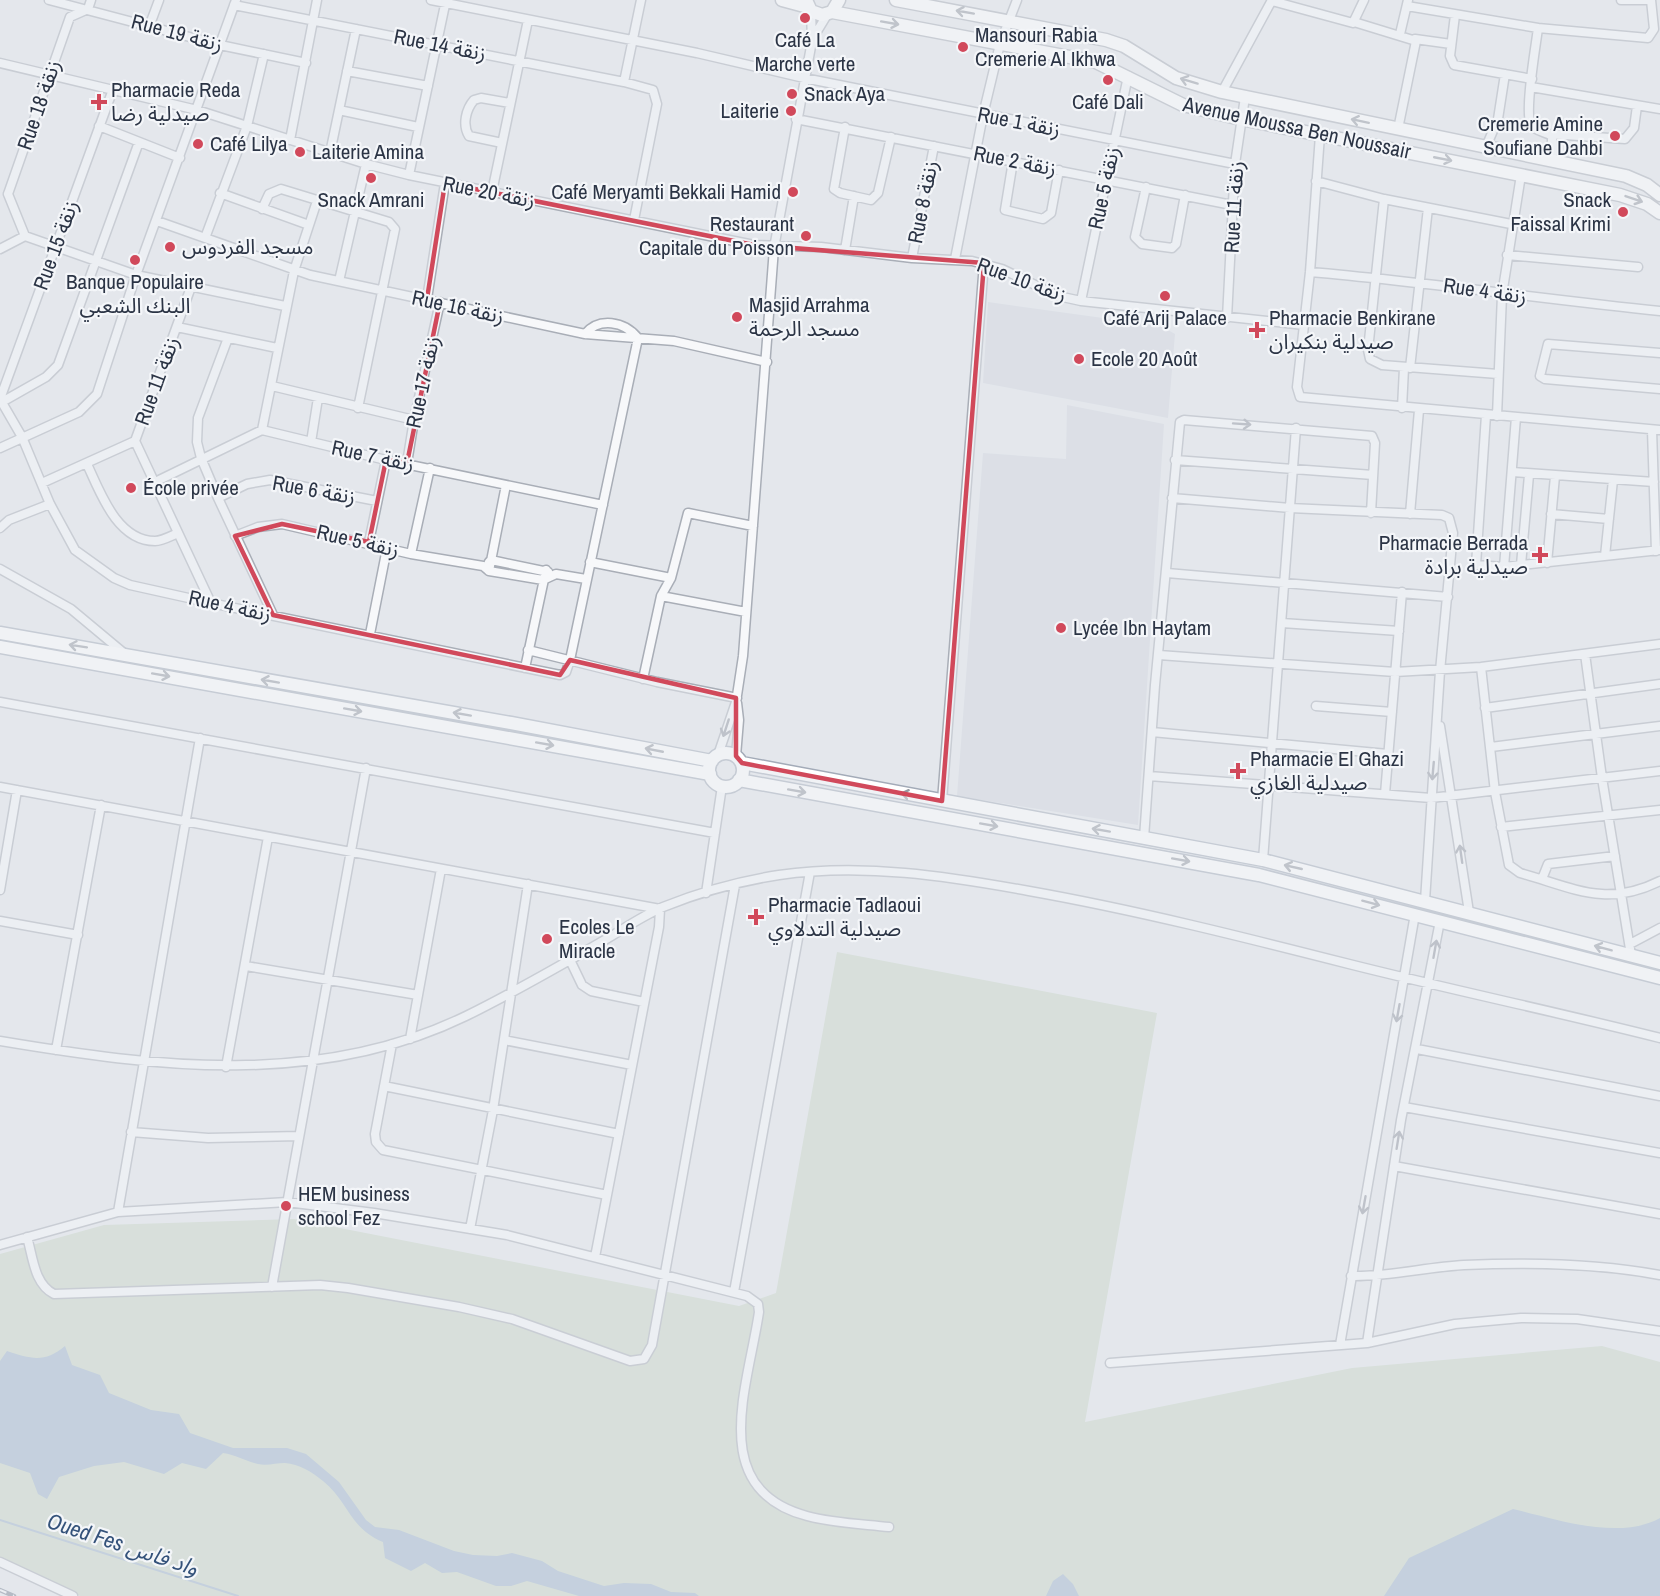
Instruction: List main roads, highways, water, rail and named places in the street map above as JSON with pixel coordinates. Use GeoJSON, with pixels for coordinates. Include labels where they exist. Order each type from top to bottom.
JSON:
{"type":"FeatureCollection","features":[{"type":"Feature","properties":{"kind":"main road"},"geometry":{"type":"LineString","coordinates":[[782,0],[808,6]]}},
{"type":"Feature","properties":{"kind":"main road"},"geometry":{"type":"LineString","coordinates":[[830,13],[838,0]]}},
{"type":"Feature","properties":{"kind":"main road","name":"Avenue Moussa Ben Noussair"},"geometry":{"type":"LineString","coordinates":[[896,0],[928,3],[1106,40],[1124,46],[1176,78],[1222,92],[1626,176],[1647,185],[1660,194]]}},
{"type":"Feature","properties":{"kind":"main road","name":"Avenue Moussa Ben Noussair"},"geometry":{"type":"LineString","coordinates":[[808,6],[830,13],[1096,62],[1183,105],[1241,119],[1620,195],[1647,204],[1660,213]]}},
{"type":"Feature","properties":{"kind":"main road"},"geometry":{"type":"LineString","coordinates":[[0,633],[713,763]]}},
{"type":"Feature","properties":{"kind":"main road"},"geometry":{"type":"LineString","coordinates":[[0,647],[713,763],[727,753],[739,760],[942,801],[1263,860],[1630,950],[1660,963]]}},
{"type":"Feature","properties":{"kind":"main road"},"geometry":{"type":"LineString","coordinates":[[713,763],[717,784],[722,786],[735,784],[739,780],[742,775],[739,760]]}},
{"type":"Feature","properties":{"kind":"main road"},"geometry":{"type":"LineString","coordinates":[[739,780],[1259,875],[1660,978]]}},
{"type":"Feature","properties":{"kind":"water"},"geometry":{"type":"Polygon","coordinates":[[[65,1346],[72,1365],[100,1375],[109,1393],[151,1410],[179,1414],[190,1433],[233,1448],[287,1448],[306,1454],[339,1482],[366,1520],[375,1527],[399,1530],[454,1551],[473,1555],[497,1556],[512,1553],[542,1561],[558,1571],[604,1586],[624,1583],[651,1584],[671,1592],[695,1593],[699,1596],[579,1596],[527,1581],[511,1586],[496,1586],[457,1572],[442,1573],[425,1563],[411,1571],[385,1558],[383,1542],[363,1530],[332,1489],[310,1472],[290,1464],[258,1464],[223,1453],[206,1469],[182,1463],[164,1474],[124,1462],[94,1466],[59,1477],[47,1499],[38,1494],[30,1473],[0,1463],[0,1361],[7,1351],[38,1358],[51,1355],[65,1346]]]}},
{"type":"Feature","properties":{"kind":"water"},"geometry":{"type":"Polygon","coordinates":[[[1513,1509],[1587,1526],[1607,1528],[1644,1525],[1660,1518],[1660,1596],[1384,1596],[1409,1558],[1513,1509]]]}},
{"type":"Feature","properties":{"kind":"water"},"geometry":{"type":"Polygon","coordinates":[[[1063,1574],[1073,1584],[1079,1596],[1046,1596],[1053,1581],[1063,1574]]]}},
{"type":"Feature","properties":{"kind":"waterway","name":"Oued Fes واد فاس"},"geometry":{"type":"LineString","coordinates":[[0,1520],[238,1596]]}},
{"type":"Feature","properties":{"kind":"railway"},"geometry":{"type":"LineString","coordinates":[[0,1590],[14,1596]]}},
{"type":"Feature","properties":{"kind":"place","name":"Café La Marche verte"},"geometry":{"type":"Point","coordinates":[805,18]}},
{"type":"Feature","properties":{"kind":"place","name":"Mansouri Rabia Cremerie Al Ikhwa"},"geometry":{"type":"Point","coordinates":[963,47]}},
{"type":"Feature","properties":{"kind":"place","name":"Café Dali"},"geometry":{"type":"Point","coordinates":[1108,80]}},
{"type":"Feature","properties":{"kind":"place","name":"Snack Aya"},"geometry":{"type":"Point","coordinates":[792,94]}},
{"type":"Feature","properties":{"kind":"place","name":"Pharmacie Reda صيدلية رضا"},"geometry":{"type":"Point","coordinates":[99,102]}},
{"type":"Feature","properties":{"kind":"place","name":"Laiterie"},"geometry":{"type":"Point","coordinates":[791,111]}},
{"type":"Feature","properties":{"kind":"place","name":"Cremerie Amine Soufiane Dahbi"},"geometry":{"type":"Point","coordinates":[1615,136]}},
{"type":"Feature","properties":{"kind":"place","name":"Café Lilya"},"geometry":{"type":"Point","coordinates":[198,144]}},
{"type":"Feature","properties":{"kind":"place","name":"Laiterie Amina"},"geometry":{"type":"Point","coordinates":[300,152]}},
{"type":"Feature","properties":{"kind":"place","name":"Snack Amrani"},"geometry":{"type":"Point","coordinates":[371,178]}},
{"type":"Feature","properties":{"kind":"place","name":"Café Meryamti Bekkali Hamid"},"geometry":{"type":"Point","coordinates":[793,192]}},
{"type":"Feature","properties":{"kind":"place","name":"Snack Faissal Krimi"},"geometry":{"type":"Point","coordinates":[1623,212]}},
{"type":"Feature","properties":{"kind":"place","name":"Restaurant Capitale du Poisson"},"geometry":{"type":"Point","coordinates":[806,236]}},
{"type":"Feature","properties":{"kind":"place","name":"مسجد الفردوس"},"geometry":{"type":"Point","coordinates":[170,247]}},
{"type":"Feature","properties":{"kind":"place","name":"Banque Populaire البنك الشعبي"},"geometry":{"type":"Point","coordinates":[135,260]}},
{"type":"Feature","properties":{"kind":"place","name":"Café Arij Palace"},"geometry":{"type":"Point","coordinates":[1165,296]}},
{"type":"Feature","properties":{"kind":"place","name":"Masjid Arrahma مسجد الرحمة"},"geometry":{"type":"Point","coordinates":[737,317]}},
{"type":"Feature","properties":{"kind":"place","name":"Pharmacie Benkirane صيدلية بنكيران"},"geometry":{"type":"Point","coordinates":[1257,330]}},
{"type":"Feature","properties":{"kind":"place","name":"Ecole 20 Août"},"geometry":{"type":"Point","coordinates":[1079,359]}},
{"type":"Feature","properties":{"kind":"place","name":"École privée"},"geometry":{"type":"Point","coordinates":[131,488]}},
{"type":"Feature","properties":{"kind":"place","name":"Pharmacie Berrada صيدلية برادة"},"geometry":{"type":"Point","coordinates":[1540,555]}},
{"type":"Feature","properties":{"kind":"place","name":"Lycée Ibn Haytam"},"geometry":{"type":"Point","coordinates":[1061,628]}},
{"type":"Feature","properties":{"kind":"place","name":"Pharmacie El Ghazi صيدلية الغازي"},"geometry":{"type":"Point","coordinates":[1238,771]}},
{"type":"Feature","properties":{"kind":"place","name":"Pharmacie Tadlaoui صيدلية التدلاوي"},"geometry":{"type":"Point","coordinates":[756,917]}},
{"type":"Feature","properties":{"kind":"place","name":"Ecoles Le Miracle"},"geometry":{"type":"Point","coordinates":[547,939]}},
{"type":"Feature","properties":{"kind":"place","name":"HEM business school Fez"},"geometry":{"type":"Point","coordinates":[286,1206]}}]}
